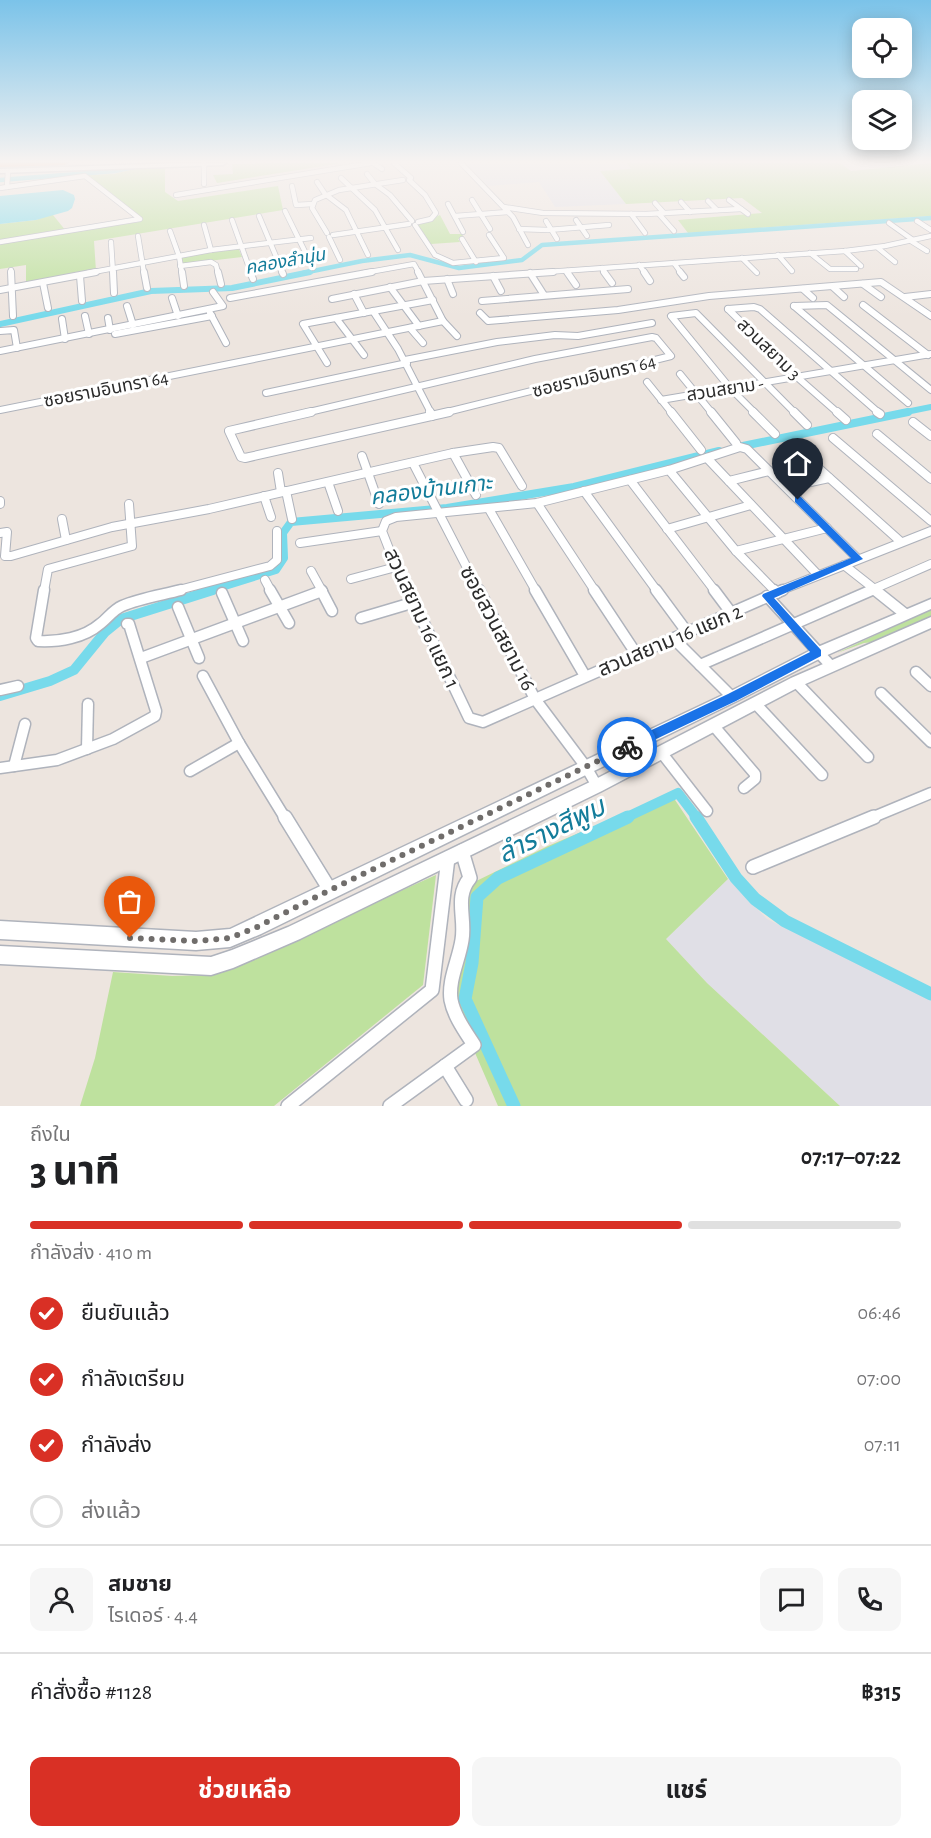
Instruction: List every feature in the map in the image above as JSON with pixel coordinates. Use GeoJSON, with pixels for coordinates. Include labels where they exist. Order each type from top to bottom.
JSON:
{"type":"FeatureCollection","features":[{"type":"Feature","properties":{"kind":"street"},"geometry":{"type":"LineString","coordinates":[[0,242],[140,219],[134,215]]}},
{"type":"Feature","properties":{"kind":"street"},"geometry":{"type":"LineString","coordinates":[[287,215],[313,268]]}},
{"type":"Feature","properties":{"kind":"street"},"geometry":{"type":"LineString","coordinates":[[316,215],[330,235],[340,260]]}},
{"type":"Feature","properties":{"kind":"street"},"geometry":{"type":"LineString","coordinates":[[348,215],[368,255]]}},
{"type":"Feature","properties":{"kind":"street"},"geometry":{"type":"LineString","coordinates":[[378,215],[398,250]]}},
{"type":"Feature","properties":{"kind":"street"},"geometry":{"type":"LineString","coordinates":[[406,215],[435,255],[459,264],[504,258],[481,215]]}},
{"type":"Feature","properties":{"kind":"street"},"geometry":{"type":"LineString","coordinates":[[330,235],[413,223],[431,219],[435,215]]}},
{"type":"Feature","properties":{"kind":"street"},"geometry":{"type":"LineString","coordinates":[[463,232],[455,216],[473,215]]}},
{"type":"Feature","properties":{"kind":"street"},"geometry":{"type":"LineString","coordinates":[[510,215],[528,245]]}},
{"type":"Feature","properties":{"kind":"street"},"geometry":{"type":"LineString","coordinates":[[603,215],[615,234]]}},
{"type":"Feature","properties":{"kind":"street"},"geometry":{"type":"LineString","coordinates":[[631,215],[645,233]]}},
{"type":"Feature","properties":{"kind":"street"},"geometry":{"type":"LineString","coordinates":[[661,215],[674,231]]}},
{"type":"Feature","properties":{"kind":"street"},"geometry":{"type":"LineString","coordinates":[[259,216],[283,274]]}},
{"type":"Feature","properties":{"kind":"street"},"geometry":{"type":"LineString","coordinates":[[232,220],[253,279]]}},
{"type":"Feature","properties":{"kind":"street"},"geometry":{"type":"LineString","coordinates":[[576,220],[587,236]]}},
{"type":"Feature","properties":{"kind":"street"},"geometry":{"type":"LineString","coordinates":[[546,221],[557,238]]}},
{"type":"Feature","properties":{"kind":"street"},"geometry":{"type":"LineString","coordinates":[[917,221],[931,230]]}},
{"type":"Feature","properties":{"kind":"street"},"geometry":{"type":"LineString","coordinates":[[889,223],[927,251]]}},
{"type":"Feature","properties":{"kind":"street"},"geometry":{"type":"LineString","coordinates":[[204,225],[211,250]]}},
{"type":"Feature","properties":{"kind":"street"},"geometry":{"type":"LineString","coordinates":[[519,229],[609,225]]}},
{"type":"Feature","properties":{"kind":"street"},"geometry":{"type":"LineString","coordinates":[[170,231],[184,286]]}},
{"type":"Feature","properties":{"kind":"street"},"geometry":{"type":"LineString","coordinates":[[138,236],[147,288]]}},
{"type":"Feature","properties":{"kind":"street"},"geometry":{"type":"LineString","coordinates":[[332,299],[423,281],[845,251],[878,248],[931,236]]}},
{"type":"Feature","properties":{"kind":"street"},"geometry":{"type":"LineString","coordinates":[[0,290],[240,245],[311,238]]}},
{"type":"Feature","properties":{"kind":"street"},"geometry":{"type":"LineString","coordinates":[[462,239],[476,262]]}},
{"type":"Feature","properties":{"kind":"street"},"geometry":{"type":"LineString","coordinates":[[111,242],[114,293]]}},
{"type":"Feature","properties":{"kind":"street"},"geometry":{"type":"LineString","coordinates":[[878,248],[895,262]]}},
{"type":"Feature","properties":{"kind":"street"},"geometry":{"type":"LineString","coordinates":[[810,253],[830,269],[859,267],[845,251]]}},
{"type":"Feature","properties":{"kind":"street"},"geometry":{"type":"LineString","coordinates":[[778,255],[792,271]]}},
{"type":"Feature","properties":{"kind":"street"},"geometry":{"type":"LineString","coordinates":[[742,258],[757,273]]}},
{"type":"Feature","properties":{"kind":"street"},"geometry":{"type":"LineString","coordinates":[[180,266],[212,262],[216,265],[221,284]]}},
{"type":"Feature","properties":{"kind":"street"},"geometry":{"type":"LineString","coordinates":[[674,263],[684,277]]}},
{"type":"Feature","properties":{"kind":"street"},"geometry":{"type":"LineString","coordinates":[[230,298],[415,264],[443,321],[457,336]]}},
{"type":"Feature","properties":{"kind":"street"},"geometry":{"type":"LineString","coordinates":[[639,265],[650,281]]}},
{"type":"Feature","properties":{"kind":"street"},"geometry":{"type":"LineString","coordinates":[[602,268],[612,283]]}},
{"type":"Feature","properties":{"kind":"street"},"geometry":{"type":"LineString","coordinates":[[11,270],[13,316]]}},
{"type":"Feature","properties":{"kind":"street"},"geometry":{"type":"LineString","coordinates":[[567,271],[576,285]]}},
{"type":"Feature","properties":{"kind":"street"},"geometry":{"type":"LineString","coordinates":[[530,273],[544,295]]}},
{"type":"Feature","properties":{"kind":"street"},"geometry":{"type":"LineString","coordinates":[[80,276],[82,301]]}},
{"type":"Feature","properties":{"kind":"street"},"geometry":{"type":"LineString","coordinates":[[493,276],[501,291]]}},
{"type":"Feature","properties":{"kind":"street"},"geometry":{"type":"LineString","coordinates":[[447,279],[453,294]]}},
{"type":"Feature","properties":{"kind":"street"},"geometry":{"type":"LineString","coordinates":[[480,313],[486,321],[518,319],[618,310],[709,296],[884,282],[931,316]]}},
{"type":"Feature","properties":{"kind":"street"},"geometry":{"type":"LineString","coordinates":[[43,283],[48,308]]}},
{"type":"Feature","properties":{"kind":"street"},"geometry":{"type":"LineString","coordinates":[[863,284],[881,297]]}},
{"type":"Feature","properties":{"kind":"street"},"geometry":{"type":"LineString","coordinates":[[390,287],[419,326]]}},
{"type":"Feature","properties":{"kind":"street"},"geometry":{"type":"LineString","coordinates":[[833,287],[844,297]]}},
{"type":"Feature","properties":{"kind":"street"},"geometry":{"type":"LineString","coordinates":[[482,301],[628,289]]}},
{"type":"Feature","properties":{"kind":"street"},"geometry":{"type":"LineString","coordinates":[[803,289],[813,298]]}},
{"type":"Feature","properties":{"kind":"street"},"geometry":{"type":"LineString","coordinates":[[0,357],[210,313],[223,306],[213,292]]}},
{"type":"Feature","properties":{"kind":"street"},"geometry":{"type":"LineString","coordinates":[[354,294],[364,313]]}},
{"type":"Feature","properties":{"kind":"street"},"geometry":{"type":"LineString","coordinates":[[905,297],[931,294]]}},
{"type":"Feature","properties":{"kind":"street"},"geometry":{"type":"LineString","coordinates":[[172,298],[178,316]]}},
{"type":"Feature","properties":{"kind":"street"},"geometry":{"type":"LineString","coordinates":[[645,299],[650,305]]}},
{"type":"Feature","properties":{"kind":"street"},"geometry":{"type":"LineString","coordinates":[[327,363],[303,324],[433,300]]}},
{"type":"Feature","properties":{"kind":"street"},"geometry":{"type":"LineString","coordinates":[[613,300],[618,310]]}},
{"type":"Feature","properties":{"kind":"street"},"geometry":{"type":"LineString","coordinates":[[580,303],[586,313]]}},
{"type":"Feature","properties":{"kind":"street"},"geometry":{"type":"LineString","coordinates":[[908,403],[794,306],[827,305],[931,390]]}},
{"type":"Feature","properties":{"kind":"street"},"geometry":{"type":"LineString","coordinates":[[127,306],[133,325]]}},
{"type":"Feature","properties":{"kind":"street"},"geometry":{"type":"LineString","coordinates":[[546,306],[552,316]]}},
{"type":"Feature","properties":{"kind":"street"},"geometry":{"type":"LineString","coordinates":[[863,306],[930,355]]}},
{"type":"Feature","properties":{"kind":"street","name":"สวนสยาม 3"},"geometry":{"type":"LineString","coordinates":[[846,420],[797,377],[728,309],[758,307],[880,414]]}},
{"type":"Feature","properties":{"kind":"street"},"geometry":{"type":"LineString","coordinates":[[514,309],[518,319]]}},
{"type":"Feature","properties":{"kind":"street"},"geometry":{"type":"LineString","coordinates":[[373,311],[389,332],[406,362],[432,416]]}},
{"type":"Feature","properties":{"kind":"street"},"geometry":{"type":"LineString","coordinates":[[0,351],[178,316],[210,313]]}},
{"type":"Feature","properties":{"kind":"street"},"geometry":{"type":"LineString","coordinates":[[210,313],[226,343]]}},
{"type":"Feature","properties":{"kind":"street","name":"สวนสยาม 3"},"geometry":{"type":"LineString","coordinates":[[775,434],[730,388],[671,316],[696,313],[807,425]]}},
{"type":"Feature","properties":{"kind":"street"},"geometry":{"type":"LineString","coordinates":[[85,316],[89,334]]}},
{"type":"Feature","properties":{"kind":"street"},"geometry":{"type":"LineString","coordinates":[[108,318],[110,330]]}},
{"type":"Feature","properties":{"kind":"street"},"geometry":{"type":"LineString","coordinates":[[336,318],[364,355]]}},
{"type":"Feature","properties":{"kind":"street"},"geometry":{"type":"LineString","coordinates":[[62,319],[65,339]]}},
{"type":"Feature","properties":{"kind":"street","name":"ซอยรามอินทรา 64"},"geometry":{"type":"LineString","coordinates":[[0,410],[443,321]]}},
{"type":"Feature","properties":{"kind":"street"},"geometry":{"type":"LineString","coordinates":[[266,393],[497,342],[555,335],[578,336],[652,323]]}},
{"type":"Feature","properties":{"kind":"street"},"geometry":{"type":"LineString","coordinates":[[410,328],[423,343]]}},
{"type":"Feature","properties":{"kind":"street"},"geometry":{"type":"LineString","coordinates":[[0,331],[14,330],[17,348]]}},
{"type":"Feature","properties":{"kind":"street","name":"ซอยรามอินทรา 64"},"geometry":{"type":"LineString","coordinates":[[652,337],[656,338],[671,354],[669,358],[432,416],[243,458],[229,431],[535,358],[652,337]]}},
{"type":"Feature","properties":{"kind":"street","name":"สวนสยาม -"},"geometry":{"type":"LineString","coordinates":[[661,399],[930,355]]}},
{"type":"Feature","properties":{"kind":"street"},"geometry":{"type":"LineString","coordinates":[[680,374],[736,443]]}},
{"type":"Feature","properties":{"kind":"street"},"geometry":{"type":"LineString","coordinates":[[647,382],[701,450]]}},
{"type":"Feature","properties":{"kind":"street"},"geometry":{"type":"LineString","coordinates":[[913,422],[931,436]]}},
{"type":"Feature","properties":{"kind":"street"},"geometry":{"type":"LineString","coordinates":[[877,434],[931,478]]}},
{"type":"Feature","properties":{"kind":"street"},"geometry":{"type":"LineString","coordinates":[[833,438],[931,521]]}},
{"type":"Feature","properties":{"kind":"street"},"geometry":{"type":"LineString","coordinates":[[4,533],[5,556],[7,557],[132,523],[284,492],[453,453],[492,447],[499,448],[522,486]]}},
{"type":"Feature","properties":{"kind":"street"},"geometry":{"type":"LineString","coordinates":[[437,511],[489,509],[537,503],[669,470],[740,447],[747,449],[858,559]]}},
{"type":"Feature","properties":{"kind":"street"},"geometry":{"type":"LineString","coordinates":[[796,448],[900,542]]}},
{"type":"Feature","properties":{"kind":"street"},"geometry":{"type":"LineString","coordinates":[[453,453],[476,495]]}},
{"type":"Feature","properties":{"kind":"street"},"geometry":{"type":"LineString","coordinates":[[362,456],[379,504]]}},
{"type":"Feature","properties":{"kind":"street"},"geometry":{"type":"LineString","coordinates":[[707,458],[818,575]]}},
{"type":"Feature","properties":{"kind":"street","name":"ซอยสวนสยาม 16"},"geometry":{"type":"LineString","coordinates":[[413,463],[535,699],[586,767],[597,786]]}},
{"type":"Feature","properties":{"kind":"street"},"geometry":{"type":"LineString","coordinates":[[669,470],[772,595],[792,624],[831,666]]}},
{"type":"Feature","properties":{"kind":"street"},"geometry":{"type":"LineString","coordinates":[[729,481],[769,471]]}},
{"type":"Feature","properties":{"kind":"street"},"geometry":{"type":"LineString","coordinates":[[278,473],[292,519]]}},
{"type":"Feature","properties":{"kind":"street"},"geometry":{"type":"LineString","coordinates":[[807,483],[829,478]]}},
{"type":"Feature","properties":{"kind":"street"},"geometry":{"type":"LineString","coordinates":[[630,480],[732,614]]}},
{"type":"Feature","properties":{"kind":"street"},"geometry":{"type":"LineString","coordinates":[[328,482],[338,511]]}},
{"type":"Feature","properties":{"kind":"street"},"geometry":{"type":"LineString","coordinates":[[584,491],[687,632]]}},
{"type":"Feature","properties":{"kind":"street"},"geometry":{"type":"LineString","coordinates":[[264,496],[271,517]]}},
{"type":"Feature","properties":{"kind":"street"},"geometry":{"type":"LineString","coordinates":[[537,503],[637,655]]}},
{"type":"Feature","properties":{"kind":"street"},"geometry":{"type":"LineString","coordinates":[[129,504],[133,545],[128,549],[48,569],[36,638],[38,641],[85,635],[96,628],[112,610],[124,605],[270,566],[277,560],[276,531]]}},
{"type":"Feature","properties":{"kind":"street"},"geometry":{"type":"LineString","coordinates":[[667,529],[751,505]]}},
{"type":"Feature","properties":{"kind":"street"},"geometry":{"type":"LineString","coordinates":[[489,509],[585,676]]}},
{"type":"Feature","properties":{"kind":"street","name":"สวนสยาม 16 แยก 1"},"geometry":{"type":"LineString","coordinates":[[437,511],[396,517],[386,521],[382,531],[396,567],[416,602],[469,718],[476,721]]}},
{"type":"Feature","properties":{"kind":"street"},"geometry":{"type":"LineString","coordinates":[[62,519],[66,540]]}},
{"type":"Feature","properties":{"kind":"street"},"geometry":{"type":"LineString","coordinates":[[736,551],[827,528]]}},
{"type":"Feature","properties":{"kind":"street"},"geometry":{"type":"LineString","coordinates":[[300,543],[382,531]]}},
{"type":"Feature","properties":{"kind":"street","name":"สวนสยาม 16 แยก 2"},"geometry":{"type":"LineString","coordinates":[[476,721],[483,722],[818,575],[900,542],[928,535]]}},
{"type":"Feature","properties":{"kind":"street"},"geometry":{"type":"LineString","coordinates":[[700,665],[931,564]]}},
{"type":"Feature","properties":{"kind":"street"},"geometry":{"type":"LineString","coordinates":[[844,565],[905,614]]}},
{"type":"Feature","properties":{"kind":"street"},"geometry":{"type":"LineString","coordinates":[[351,579],[396,567]]}},
{"type":"Feature","properties":{"kind":"street"},"geometry":{"type":"LineString","coordinates":[[311,571],[332,611]]}},
{"type":"Feature","properties":{"kind":"street"},"geometry":{"type":"LineString","coordinates":[[265,580],[289,623]]}},
{"type":"Feature","properties":{"kind":"street"},"geometry":{"type":"LineString","coordinates":[[141,658],[322,591]]}},
{"type":"Feature","properties":{"kind":"street"},"geometry":{"type":"LineString","coordinates":[[222,594],[237,623],[243,641]]}},
{"type":"Feature","properties":{"kind":"street"},"geometry":{"type":"LineString","coordinates":[[361,618],[416,602]]}},
{"type":"Feature","properties":{"kind":"street"},"geometry":{"type":"LineString","coordinates":[[0,930],[196,941],[230,938],[255,928],[732,697],[818,653],[931,604]]}},
{"type":"Feature","properties":{"kind":"street"},"geometry":{"type":"LineString","coordinates":[[178,607],[199,658]]}},
{"type":"Feature","properties":{"kind":"street"},"geometry":{"type":"LineString","coordinates":[[0,955],[211,966],[233,959],[294,933],[597,786],[796,682],[931,622]]}},
{"type":"Feature","properties":{"kind":"street"},"geometry":{"type":"LineString","coordinates":[[0,768],[57,760],[113,739],[155,716],[156,711],[141,658],[129,624],[127,624]]}},
{"type":"Feature","properties":{"kind":"street"},"geometry":{"type":"LineString","coordinates":[[674,639],[732,697]]}},
{"type":"Feature","properties":{"kind":"street"},"geometry":{"type":"LineString","coordinates":[[916,672],[931,686]]}},
{"type":"Feature","properties":{"kind":"street"},"geometry":{"type":"LineString","coordinates":[[203,676],[239,743],[330,890]]}},
{"type":"Feature","properties":{"kind":"street"},"geometry":{"type":"LineString","coordinates":[[796,682],[868,757]]}},
{"type":"Feature","properties":{"kind":"street"},"geometry":{"type":"LineString","coordinates":[[0,690],[18,686]]}},
{"type":"Feature","properties":{"kind":"street"},"geometry":{"type":"LineString","coordinates":[[881,693],[931,742]]}},
{"type":"Feature","properties":{"kind":"street"},"geometry":{"type":"LineString","coordinates":[[755,703],[822,775]]}},
{"type":"Feature","properties":{"kind":"street"},"geometry":{"type":"LineString","coordinates":[[87,749],[88,704]]}},
{"type":"Feature","properties":{"kind":"street"},"geometry":{"type":"LineString","coordinates":[[14,766],[25,724]]}},
{"type":"Feature","properties":{"kind":"street"},"geometry":{"type":"LineString","coordinates":[[713,725],[755,774],[755,779],[744,788]]}},
{"type":"Feature","properties":{"kind":"street"},"geometry":{"type":"LineString","coordinates":[[190,771],[239,743]]}},
{"type":"Feature","properties":{"kind":"street"},"geometry":{"type":"LineString","coordinates":[[661,752],[707,812]]}},
{"type":"Feature","properties":{"kind":"street"},"geometry":{"type":"LineString","coordinates":[[753,867],[931,793]]}},
{"type":"Feature","properties":{"kind":"street"},"geometry":{"type":"LineString","coordinates":[[390,1106],[474,1045],[458,1021],[451,998],[463,930],[460,893],[463,883],[470,878],[455,854]]}},
{"type":"Feature","properties":{"kind":"street"},"geometry":{"type":"LineString","coordinates":[[288,1106],[432,990],[455,854]]}},
{"type":"Feature","properties":{"kind":"street"},"geometry":{"type":"LineString","coordinates":[[445,1066],[466,1100]]}},
{"type":"Feature","properties":{"kind":"shaded area"},"geometry":{"type":"Polygon","coordinates":[[[728,879],[767,919],[931,1000],[931,1106],[840,1106],[707,983],[666,939],[728,879]]]}},
{"type":"Feature","properties":{"kind":"green space"},"geometry":{"type":"Polygon","coordinates":[[[53,215],[66,231],[0,241],[0,224],[36,220],[53,215]]]}},
{"type":"Feature","properties":{"kind":"green space"},"geometry":{"type":"Polygon","coordinates":[[[138,215],[255,215],[94,241],[96,271],[26,284],[26,265],[0,269],[0,243],[138,222],[142,218],[138,215]]]}},
{"type":"Feature","properties":{"kind":"green space"},"geometry":{"type":"Polygon","coordinates":[[[440,215],[450,234],[462,234],[464,238],[458,239],[460,242],[431,244],[417,225],[440,215]]]}},
{"type":"Feature","properties":{"kind":"green space"},"geometry":{"type":"Polygon","coordinates":[[[743,215],[931,215],[688,233],[678,220],[743,215]]]}},
{"type":"Feature","properties":{"kind":"green space"},"geometry":{"type":"Polygon","coordinates":[[[238,247],[242,257],[183,264],[181,258],[238,247]]]}},
{"type":"Feature","properties":{"kind":"green space"},"geometry":{"type":"Polygon","coordinates":[[[931,609],[931,617],[875,642],[864,643],[837,653],[931,609]]]}},
{"type":"Feature","properties":{"kind":"green space"},"geometry":{"type":"Polygon","coordinates":[[[671,794],[728,879],[666,939],[707,983],[840,1106],[498,1106],[450,995],[462,888],[548,846],[671,794]]]}},
{"type":"Feature","properties":{"kind":"green space"},"geometry":{"type":"Polygon","coordinates":[[[436,875],[423,985],[274,1106],[80,1106],[95,1058],[113,972],[172,976],[213,975],[436,875]]]}},
{"type":"Feature","properties":{"kind":"water"},"geometry":{"type":"Polygon","coordinates":[[[0,215],[55,215],[36,220],[0,224],[0,215]]]}},
{"type":"Feature","properties":{"kind":"waterway","name":"คลองลำนุ่น"},"geometry":{"type":"LineString","coordinates":[[303,273],[362,261],[410,255],[459,268],[522,260],[542,245],[931,218]]}},
{"type":"Feature","properties":{"kind":"waterway","name":"คลองลำนุ่น"},"geometry":{"type":"LineString","coordinates":[[0,324],[151,291],[232,288],[310,272]]}},
{"type":"Feature","properties":{"kind":"waterway","name":"คลองบ้านเกาะ"},"geometry":{"type":"LineString","coordinates":[[901,413],[931,407]]}},
{"type":"Feature","properties":{"kind":"waterway","name":"คลองบ้านเกาะ"},"geometry":{"type":"LineString","coordinates":[[738,447],[908,412]]}},
{"type":"Feature","properties":{"kind":"waterway","name":"คลองบ้านเกาะ"},"geometry":{"type":"LineString","coordinates":[[209,591],[276,570],[284,558],[283,533],[291,522],[447,508],[574,487],[719,451]]}},
{"type":"Feature","properties":{"kind":"waterway","name":"คลองบ้านเกาะ"},"geometry":{"type":"LineString","coordinates":[[0,696],[50,681],[74,670],[105,632],[121,619],[213,590]]}},
{"type":"Feature","properties":{"kind":"waterway","name":"ลำรางสีพูม"},"geometry":{"type":"LineString","coordinates":[[625,818],[678,793],[697,818]]}},
{"type":"Feature","properties":{"kind":"waterway","name":"ลำรางสีพูม"},"geometry":{"type":"LineString","coordinates":[[514,1106],[465,999],[472,963],[477,897],[498,878],[628,817]]}},
{"type":"Feature","properties":{"kind":"waterway","name":"ลำรางสีพูม"},"geometry":{"type":"LineString","coordinates":[[696,817],[736,878],[755,899],[785,921],[931,994]]}},
{"type":"Feature","properties":{"kind":"way so far"},"geometry":{"type":"LineString","coordinates":[[130,938],[196,941],[230,938],[255,928],[627,747]]}},
{"type":"Feature","properties":{"kind":"route"},"geometry":{"type":"LineString","coordinates":[[627,747],[818,653],[767,596],[858,559],[798,500]]}}]}
